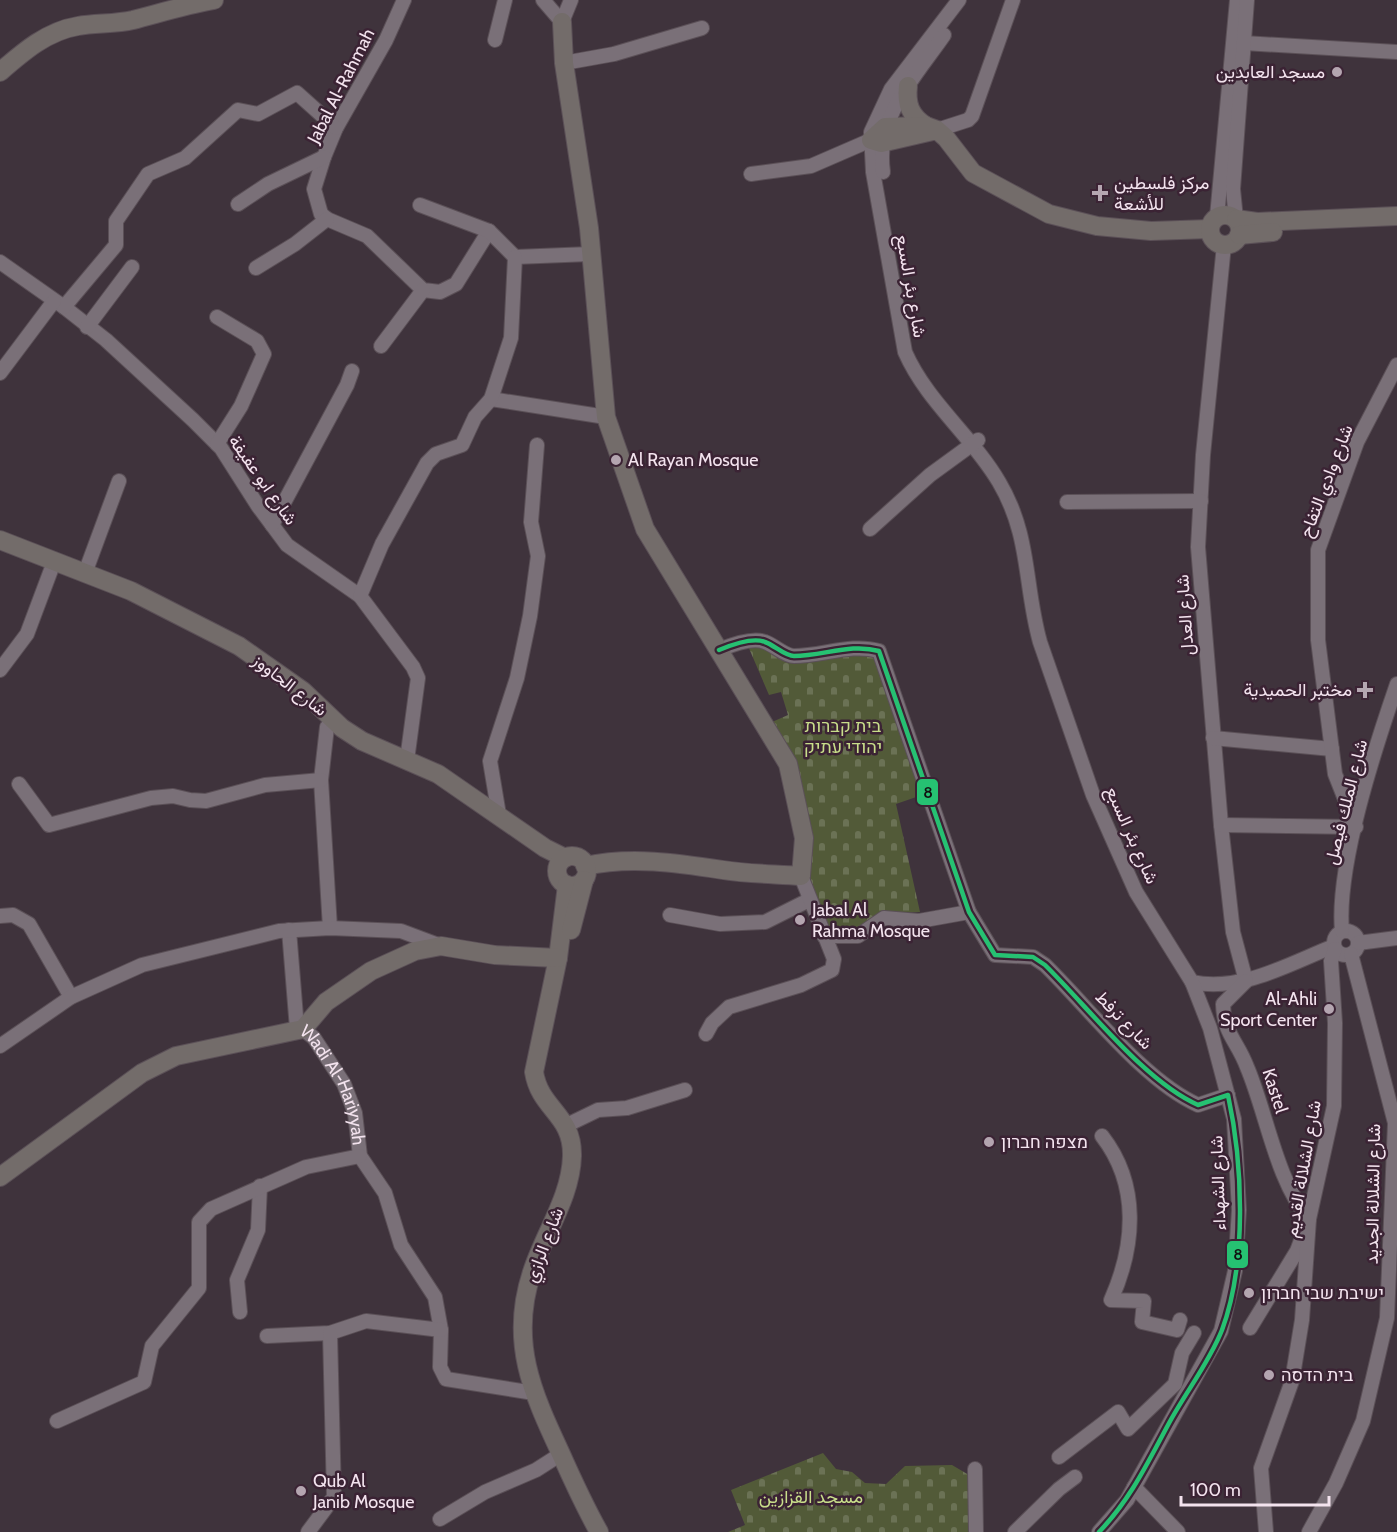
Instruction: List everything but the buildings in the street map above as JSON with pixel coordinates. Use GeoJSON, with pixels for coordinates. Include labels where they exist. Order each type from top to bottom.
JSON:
{"type":"FeatureCollection","features":[{"type":"Feature","properties":{"kind":"main road"},"geometry":{"type":"LineString","coordinates":[[0,72],[25,50],[58,32],[75,26],[132,20],[156,12],[214,0]]}},
{"type":"Feature","properties":{"kind":"main road"},"geometry":{"type":"LineString","coordinates":[[0,59],[39,27],[69,15],[129,9],[156,12]]}},
{"type":"Feature","properties":{"kind":"main road"},"geometry":{"type":"LineString","coordinates":[[562,22],[564,63],[589,228],[606,417],[645,529],[696,616],[719,650],[746,699],[788,764],[804,838],[801,876],[723,870],[674,862],[605,862],[572,872]]}},
{"type":"Feature","properties":{"kind":"main road"},"geometry":{"type":"LineString","coordinates":[[908,86],[907,96],[912,114],[932,128],[973,173],[1049,214],[1097,226],[1140,230],[1213,223],[1226,215],[1233,233]]}},
{"type":"Feature","properties":{"kind":"main road"},"geometry":{"type":"LineString","coordinates":[[879,137],[932,128]]}},
{"type":"Feature","properties":{"kind":"main road"},"geometry":{"type":"LineString","coordinates":[[1213,223],[1212,238],[1233,233],[1257,222],[1397,216]]}},
{"type":"Feature","properties":{"kind":"main road"},"geometry":{"type":"LineString","coordinates":[[1233,233],[1397,228]]}},
{"type":"Feature","properties":{"kind":"main road","name":"شارع الحاووز"},"geometry":{"type":"LineString","coordinates":[[0,540],[131,591],[239,646],[303,691],[342,728],[362,741],[438,774],[545,848],[572,872]]}},
{"type":"Feature","properties":{"kind":"main road"},"geometry":{"type":"LineString","coordinates":[[0,550],[150,611],[213,642],[286,691],[354,748],[430,782],[478,810],[572,872]]}},
{"type":"Feature","properties":{"kind":"main road"},"geometry":{"type":"LineString","coordinates":[[567,1125],[540,1094],[534,1072],[558,958],[567,946],[572,872]]}},
{"type":"Feature","properties":{"kind":"main road"},"geometry":{"type":"LineString","coordinates":[[300,1029],[326,1002],[371,971],[415,951],[441,946],[495,955],[558,958]]}},
{"type":"Feature","properties":{"kind":"main road","name":"Wadi Al-Hariyyah"},"geometry":{"type":"LineString","coordinates":[[0,1177],[142,1073],[176,1056],[300,1029]]}},
{"type":"Feature","properties":{"kind":"main road","name":"شارع الرازي"},"geometry":{"type":"LineString","coordinates":[[567,1125],[571,1138],[569,1180],[532,1271],[522,1309],[523,1354],[534,1393],[599,1532]]}},
{"type":"Feature","properties":{"kind":"street","name":"Jabal Al-Rahmah"},"geometry":{"type":"LineString","coordinates":[[327,219],[321,214],[314,189],[324,157],[336,128],[386,40],[404,0]]}},
{"type":"Feature","properties":{"kind":"street"},"geometry":{"type":"LineString","coordinates":[[495,40],[505,0]]}},
{"type":"Feature","properties":{"kind":"street"},"geometry":{"type":"LineString","coordinates":[[543,0],[562,22],[571,0]]}},
{"type":"Feature","properties":{"kind":"street","name":"شارع بئر السبع"},"geometry":{"type":"LineString","coordinates":[[959,0],[891,89],[875,122],[879,137],[873,172],[904,352],[916,375],[1006,478],[1026,528],[1038,586],[1042,621],[1040,642],[1093,795],[1136,892],[1192,982]]}},
{"type":"Feature","properties":{"kind":"street"},"geometry":{"type":"LineString","coordinates":[[751,174],[811,166],[879,137],[908,86],[970,0]]}},
{"type":"Feature","properties":{"kind":"street"},"geometry":{"type":"LineString","coordinates":[[932,128],[968,120],[972,116],[1013,0]]}},
{"type":"Feature","properties":{"kind":"street"},"geometry":{"type":"LineString","coordinates":[[1213,223],[1237,0]]}},
{"type":"Feature","properties":{"kind":"street","name":"شارع العدل"},"geometry":{"type":"LineString","coordinates":[[1246,981],[1233,932],[1221,825],[1198,547],[1201,501],[1233,233],[1233,189],[1247,0]]}},
{"type":"Feature","properties":{"kind":"street"},"geometry":{"type":"LineString","coordinates":[[564,63],[614,54],[702,28]]}},
{"type":"Feature","properties":{"kind":"street"},"geometry":{"type":"LineString","coordinates":[[1244,44],[1397,52]]}},
{"type":"Feature","properties":{"kind":"street"},"geometry":{"type":"LineString","coordinates":[[0,373],[59,304],[116,245],[116,221],[148,174],[185,158],[238,110],[258,114],[297,93],[336,128]]}},
{"type":"Feature","properties":{"kind":"street"},"geometry":{"type":"LineString","coordinates":[[238,204],[268,184],[324,157]]}},
{"type":"Feature","properties":{"kind":"street"},"geometry":{"type":"LineString","coordinates":[[420,205],[489,231],[515,257],[590,254]]}},
{"type":"Feature","properties":{"kind":"street"},"geometry":{"type":"LineString","coordinates":[[256,268],[295,244],[327,219],[367,236],[423,290],[440,292],[456,284],[489,231]]}},
{"type":"Feature","properties":{"kind":"street"},"geometry":{"type":"LineString","coordinates":[[360,596],[382,544],[427,464],[436,454],[463,443],[475,417],[491,399],[511,338],[515,257]]}},
{"type":"Feature","properties":{"kind":"street","name":"شارع ابو عفيفة"},"geometry":{"type":"LineString","coordinates":[[0,262],[106,340],[216,444],[287,545],[360,596],[418,678],[407,760]]}},
{"type":"Feature","properties":{"kind":"street"},"geometry":{"type":"LineString","coordinates":[[87,327],[132,267]]}},
{"type":"Feature","properties":{"kind":"street"},"geometry":{"type":"LineString","coordinates":[[381,346],[423,290]]}},
{"type":"Feature","properties":{"kind":"street"},"geometry":{"type":"LineString","coordinates":[[216,444],[241,406],[264,354],[257,341],[217,317]]}},
{"type":"Feature","properties":{"kind":"street","name":"شارع وادي التفاح"},"geometry":{"type":"LineString","coordinates":[[1356,827],[1335,774],[1318,640],[1318,550],[1357,442],[1397,365]]}},
{"type":"Feature","properties":{"kind":"street"},"geometry":{"type":"LineString","coordinates":[[272,525],[352,371]]}},
{"type":"Feature","properties":{"kind":"street"},"geometry":{"type":"LineString","coordinates":[[491,399],[606,417]]}},
{"type":"Feature","properties":{"kind":"street"},"geometry":{"type":"LineString","coordinates":[[870,529],[930,476],[975,443]]}},
{"type":"Feature","properties":{"kind":"street"},"geometry":{"type":"LineString","coordinates":[[499,815],[490,762],[517,678],[532,604],[538,556],[531,522],[537,445]]}},
{"type":"Feature","properties":{"kind":"street"},"geometry":{"type":"LineString","coordinates":[[85,573],[119,481]]}},
{"type":"Feature","properties":{"kind":"street"},"geometry":{"type":"LineString","coordinates":[[1067,502],[1201,501]]}},
{"type":"Feature","properties":{"kind":"street"},"geometry":{"type":"LineString","coordinates":[[0,670],[27,634],[51,570]]}},
{"type":"Feature","properties":{"kind":"street"},"geometry":{"type":"LineString","coordinates":[[719,650],[736,644],[762,640],[792,657],[837,650],[870,648],[879,651],[969,912],[919,921],[884,918],[858,936],[824,936]]}},
{"type":"Feature","properties":{"kind":"street","name":"شارع الملك فيصل"},"geometry":{"type":"LineString","coordinates":[[1342,931],[1348,862],[1397,684]]}},
{"type":"Feature","properties":{"kind":"street"},"geometry":{"type":"LineString","coordinates":[[327,727],[321,780],[330,928]]}},
{"type":"Feature","properties":{"kind":"street"},"geometry":{"type":"LineString","coordinates":[[1213,738],[1332,749]]}},
{"type":"Feature","properties":{"kind":"street"},"geometry":{"type":"LineString","coordinates":[[19,784],[49,825],[151,798],[173,796],[206,801],[265,785],[321,780]]}},
{"type":"Feature","properties":{"kind":"street"},"geometry":{"type":"LineString","coordinates":[[1221,825],[1356,827]]}},
{"type":"Feature","properties":{"kind":"street"},"geometry":{"type":"LineString","coordinates":[[706,1034],[712,1023],[729,1007],[801,985],[832,970],[834,958],[801,876]]}},
{"type":"Feature","properties":{"kind":"street"},"geometry":{"type":"LineString","coordinates":[[670,915],[720,924],[765,922],[809,900]]}},
{"type":"Feature","properties":{"kind":"street","name":"شارع ترفط"},"geometry":{"type":"LineString","coordinates":[[969,912],[996,955],[1033,957],[1045,965],[1148,1071],[1181,1098],[1198,1105],[1228,1095]]}},
{"type":"Feature","properties":{"kind":"street"},"geometry":{"type":"LineString","coordinates":[[0,916],[13,915],[29,924],[71,997]]}},
{"type":"Feature","properties":{"kind":"street"},"geometry":{"type":"LineString","coordinates":[[0,1046],[71,997],[142,965],[290,930],[330,928],[401,931],[441,946]]}},
{"type":"Feature","properties":{"kind":"street"},"geometry":{"type":"LineString","coordinates":[[290,930],[300,1029]]}},
{"type":"Feature","properties":{"kind":"street"},"geometry":{"type":"LineString","coordinates":[[1354,948],[1353,933],[1342,931],[1336,936],[1335,947],[1340,954],[1354,948],[1397,938]]}},
{"type":"Feature","properties":{"kind":"street"},"geometry":{"type":"LineString","coordinates":[[1192,982],[1204,985],[1246,981],[1335,947]]}},
{"type":"Feature","properties":{"kind":"street","name":"شارع الشلالة القديم"},"geometry":{"type":"LineString","coordinates":[[1266,1532],[1261,1468],[1292,1381],[1302,1320],[1309,1219],[1334,1106],[1331,961],[1335,947]]}},
{"type":"Feature","properties":{"kind":"street","name":"شارع الشلالة الجديد"},"geometry":{"type":"LineString","coordinates":[[1309,1532],[1336,1483],[1363,1421],[1388,1318],[1396,1123],[1354,948]]}},
{"type":"Feature","properties":{"kind":"street","name":"Kastel"},"geometry":{"type":"LineString","coordinates":[[1246,981],[1224,1004],[1224,1025],[1248,1067],[1285,1174],[1299,1207],[1309,1219]]}},
{"type":"Feature","properties":{"kind":"street","name":"شارع الشهداء"},"geometry":{"type":"LineString","coordinates":[[1099,1532],[1127,1500],[1221,1331],[1229,1305],[1235,1271],[1239,1210],[1238,1162],[1228,1095],[1202,1003],[1192,982]]}},
{"type":"Feature","properties":{"kind":"street","name":"Wadi Al-Hariyyah"},"geometry":{"type":"LineString","coordinates":[[300,1029],[314,1038],[345,1083],[356,1113],[360,1156],[385,1193],[401,1245],[435,1297],[441,1330],[440,1367],[447,1379],[534,1393]]}},
{"type":"Feature","properties":{"kind":"street"},"geometry":{"type":"LineString","coordinates":[[567,1125],[598,1110],[627,1108],[685,1090]]}},
{"type":"Feature","properties":{"kind":"street"},"geometry":{"type":"LineString","coordinates":[[1102,1136],[1122,1167],[1130,1213],[1126,1264],[1111,1300],[1144,1301],[1142,1322],[1177,1330],[1180,1320]]}},
{"type":"Feature","properties":{"kind":"street"},"geometry":{"type":"LineString","coordinates":[[57,1421],[144,1382],[152,1346],[199,1288],[199,1222],[211,1209],[306,1167],[360,1156]]}},
{"type":"Feature","properties":{"kind":"street"},"geometry":{"type":"LineString","coordinates":[[240,1312],[237,1280],[258,1230],[260,1186]]}},
{"type":"Feature","properties":{"kind":"street"},"geometry":{"type":"LineString","coordinates":[[1250,1328],[1297,1251],[1309,1219]]}},
{"type":"Feature","properties":{"kind":"street"},"geometry":{"type":"LineString","coordinates":[[267,1336],[330,1333],[366,1321],[441,1330]]}},
{"type":"Feature","properties":{"kind":"street"},"geometry":{"type":"LineString","coordinates":[[308,1532],[334,1497],[330,1333]]}},
{"type":"Feature","properties":{"kind":"street"},"geometry":{"type":"LineString","coordinates":[[1059,1457],[1118,1412],[1128,1429],[1175,1384],[1182,1353],[1194,1333]]}},
{"type":"Feature","properties":{"kind":"street"},"geometry":{"type":"LineString","coordinates":[[440,1519],[485,1492],[536,1470],[561,1454]]}},
{"type":"Feature","properties":{"kind":"street"},"geometry":{"type":"LineString","coordinates":[[975,1469],[976,1532]]}},
{"type":"Feature","properties":{"kind":"street"},"geometry":{"type":"LineString","coordinates":[[1015,1532],[1059,1489],[1075,1478]]}},
{"type":"Feature","properties":{"kind":"street"},"geometry":{"type":"LineString","coordinates":[[1134,1487],[1178,1532]]}},
{"type":"Feature","properties":{"kind":"green space","name":"בית קברות יהודי עתיק"},"geometry":{"type":"Polygon","coordinates":[[[748,646],[854,651],[874,657],[883,672],[922,795],[896,804],[920,912],[896,913],[857,932],[828,929],[807,870],[772,722],[788,715],[781,692],[769,695],[748,646]]]}},
{"type":"Feature","properties":{"kind":"green space","name":"مسجد القزازين"},"geometry":{"type":"Polygon","coordinates":[[[823,1453],[836,1469],[852,1472],[865,1483],[886,1484],[905,1466],[952,1465],[974,1478],[973,1532],[728,1532],[745,1525],[731,1490],[823,1453]]]}},
{"type":"Feature","properties":{"kind":"transit line","name":"8"},"geometry":{"type":"LineString","coordinates":[[719,650],[754,640],[765,642],[794,656],[858,648],[879,651],[969,912],[995,955],[1033,957],[1045,965],[1137,1061],[1178,1094],[1198,1105],[1228,1095],[1237,1151],[1240,1213],[1236,1275],[1230,1303],[1222,1330],[1204,1366],[1129,1494],[1099,1532]]}},
{"type":"Feature","properties":{"kind":"place","name":"مسجد العابدين"},"geometry":{"type":"Point","coordinates":[1337,72]}},
{"type":"Feature","properties":{"kind":"place","name":"مركز فلسطين للأشعة"},"geometry":{"type":"Point","coordinates":[1100,193]}},
{"type":"Feature","properties":{"kind":"place","name":"Al Rayan Mosque"},"geometry":{"type":"Point","coordinates":[616,460]}},
{"type":"Feature","properties":{"kind":"place","name":"مختبر الحميدية"},"geometry":{"type":"Point","coordinates":[1365,690]}},
{"type":"Feature","properties":{"kind":"place","name":"Jabal Al Rahma Mosque"},"geometry":{"type":"Point","coordinates":[800,920]}},
{"type":"Feature","properties":{"kind":"place","name":"Al-Ahli Sport Center"},"geometry":{"type":"Point","coordinates":[1329,1009]}},
{"type":"Feature","properties":{"kind":"place","name":"מצפה חברון"},"geometry":{"type":"Point","coordinates":[989,1142]}},
{"type":"Feature","properties":{"kind":"place","name":"ישיבת שבי חברון"},"geometry":{"type":"Point","coordinates":[1249,1293]}},
{"type":"Feature","properties":{"kind":"place","name":"בית הדסה"},"geometry":{"type":"Point","coordinates":[1269,1375]}},
{"type":"Feature","properties":{"kind":"place","name":"Qub Al Janib Mosque"},"geometry":{"type":"Point","coordinates":[301,1491]}}]}
